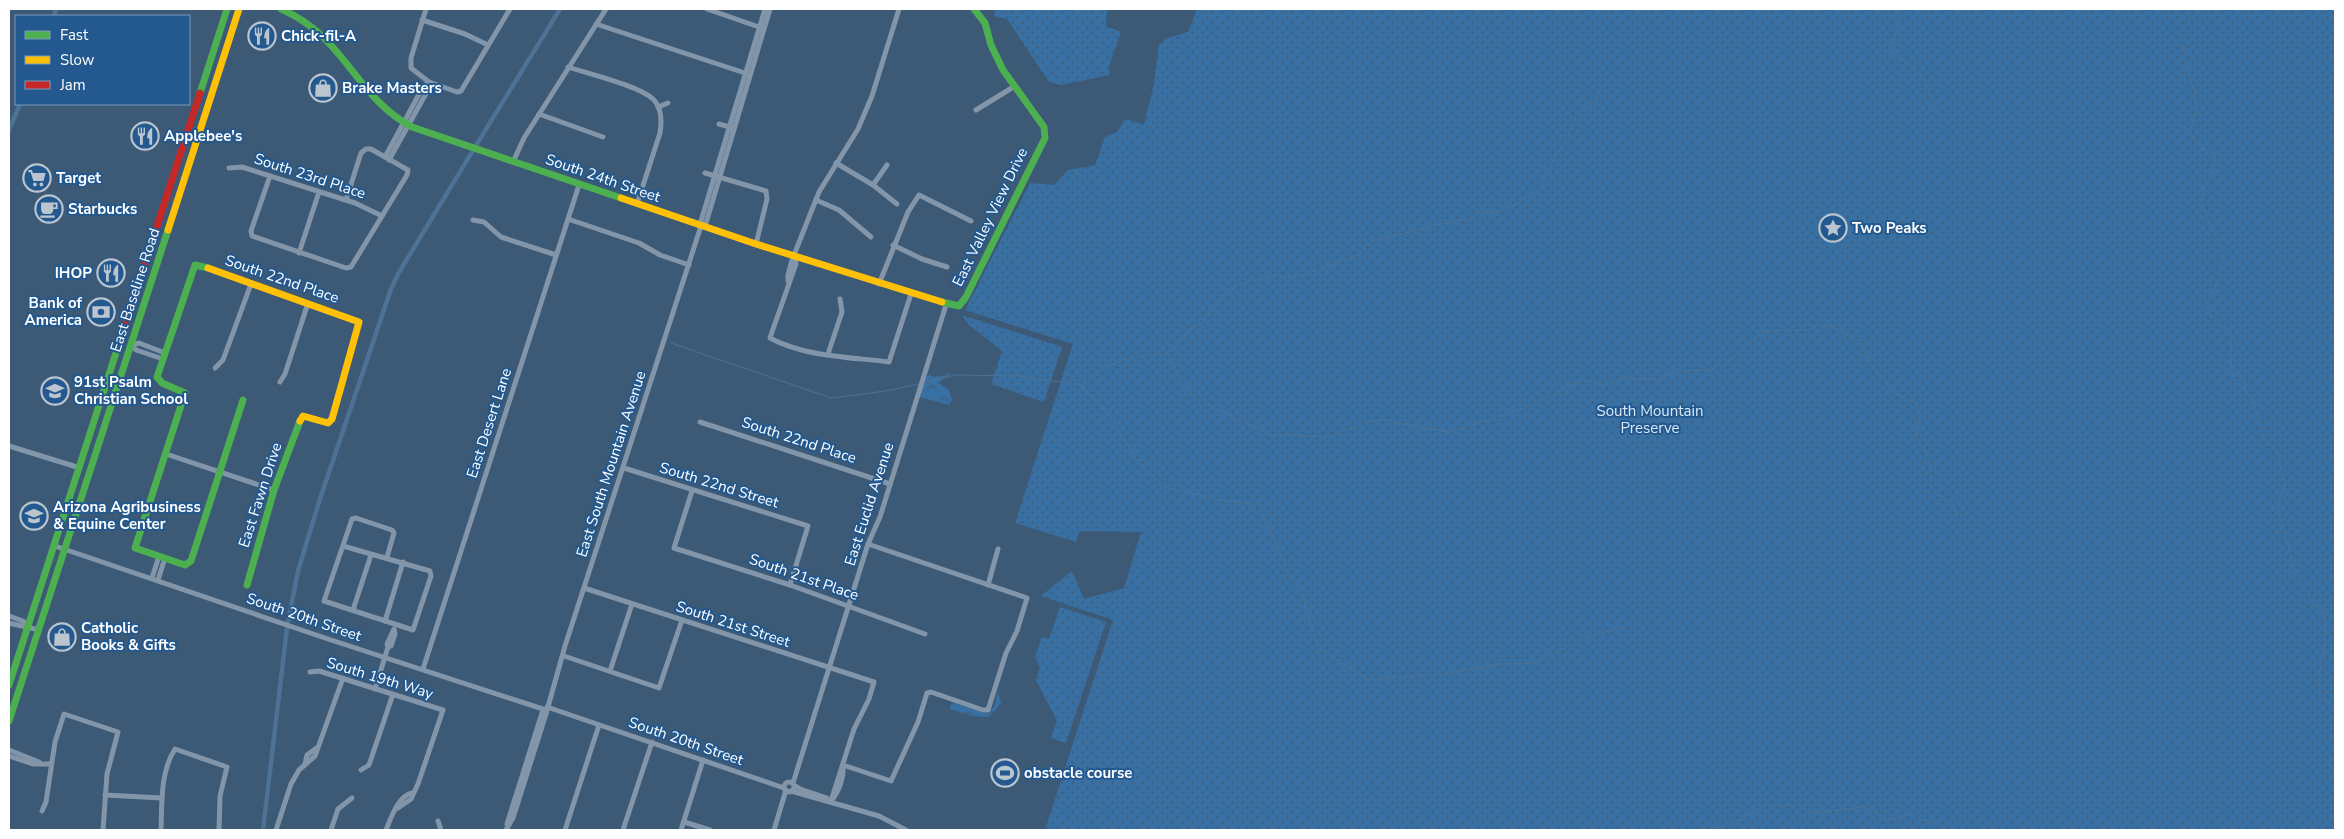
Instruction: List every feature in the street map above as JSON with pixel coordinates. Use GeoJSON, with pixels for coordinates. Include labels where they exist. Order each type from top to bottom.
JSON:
{"type":"FeatureCollection","features":[{"type":"Feature","properties":{"kind":"street","name":"East Baseline Road"},"geometry":{"type":"LineString","coordinates":[[9,685],[227,9]]}},
{"type":"Feature","properties":{"kind":"street","name":"East Baseline Road"},"geometry":{"type":"LineString","coordinates":[[9,722],[239,9]]}},
{"type":"Feature","properties":{"kind":"street","name":"South 24th Street"},"geometry":{"type":"LineString","coordinates":[[281,9],[314,28],[341,56],[370,96],[406,124],[474,150],[756,244],[946,305],[958,306]]}},
{"type":"Feature","properties":{"kind":"street"},"geometry":{"type":"LineString","coordinates":[[426,9],[410,65],[415,72],[429,82],[446,90],[461,91],[510,9]]}},
{"type":"Feature","properties":{"kind":"street"},"geometry":{"type":"LineString","coordinates":[[513,162],[520,144],[606,9]]}},
{"type":"Feature","properties":{"kind":"street"},"geometry":{"type":"LineString","coordinates":[[707,9],[762,28]]}},
{"type":"Feature","properties":{"kind":"street","name":"East South Mountain Avenue"},"geometry":{"type":"LineString","coordinates":[[762,28],[765,9]]}},
{"type":"Feature","properties":{"kind":"street","name":"East South Mountain Avenue"},"geometry":{"type":"LineString","coordinates":[[506,830],[508,816],[542,714],[547,708],[564,656],[584,588],[702,226],[701,221],[717,176],[762,28],[770,9]]}},
{"type":"Feature","properties":{"kind":"street"},"geometry":{"type":"LineString","coordinates":[[899,9],[872,96],[858,129],[836,163],[816,200],[795,256],[797,261],[788,281],[770,338],[802,349],[889,362],[911,294]]}},
{"type":"Feature","properties":{"kind":"street"},"geometry":{"type":"LineString","coordinates":[[974,9],[985,22],[993,51],[1015,86],[976,110]]}},
{"type":"Feature","properties":{"kind":"street"},"geometry":{"type":"LineString","coordinates":[[422,20],[465,34],[488,45]]}},
{"type":"Feature","properties":{"kind":"street"},"geometry":{"type":"LineString","coordinates":[[596,24],[748,74]]}},
{"type":"Feature","properties":{"kind":"street"},"geometry":{"type":"LineString","coordinates":[[568,67],[643,93],[658,107],[662,121],[660,133],[637,204]]}},
{"type":"Feature","properties":{"kind":"street"},"geometry":{"type":"LineString","coordinates":[[387,158],[406,124],[423,87],[429,82]]}},
{"type":"Feature","properties":{"kind":"street","name":"East Valley View Drive"},"geometry":{"type":"LineString","coordinates":[[958,306],[966,297],[1045,138],[1044,127],[1015,86]]}},
{"type":"Feature","properties":{"kind":"street"},"geometry":{"type":"LineString","coordinates":[[658,107],[668,103]]}},
{"type":"Feature","properties":{"kind":"street"},"geometry":{"type":"LineString","coordinates":[[539,114],[603,137]]}},
{"type":"Feature","properties":{"kind":"street"},"geometry":{"type":"LineString","coordinates":[[190,124],[201,127]]}},
{"type":"Feature","properties":{"kind":"street"},"geometry":{"type":"LineString","coordinates":[[719,124],[732,128]]}},
{"type":"Feature","properties":{"kind":"street"},"geometry":{"type":"LineString","coordinates":[[270,176],[251,231],[252,236],[346,268],[351,267],[407,175],[408,170],[371,149],[366,149],[362,153],[346,200]]}},
{"type":"Feature","properties":{"kind":"street"},"geometry":{"type":"LineString","coordinates":[[836,163],[873,185],[897,204]]}},
{"type":"Feature","properties":{"kind":"street"},"geometry":{"type":"LineString","coordinates":[[873,185],[886,165]]}},
{"type":"Feature","properties":{"kind":"street","name":"South 23rd Place"},"geometry":{"type":"LineString","coordinates":[[229,168],[242,167],[346,200],[382,216]]}},
{"type":"Feature","properties":{"kind":"street"},"geometry":{"type":"LineString","coordinates":[[704,173],[766,191],[767,198],[756,244]]}},
{"type":"Feature","properties":{"kind":"street","name":"East Desert Lane"},"geometry":{"type":"LineString","coordinates":[[423,669],[579,185]]}},
{"type":"Feature","properties":{"kind":"street"},"geometry":{"type":"LineString","coordinates":[[299,253],[319,192]]}},
{"type":"Feature","properties":{"kind":"street"},"geometry":{"type":"LineString","coordinates":[[879,284],[893,245],[908,212],[920,195],[972,221]]}},
{"type":"Feature","properties":{"kind":"street"},"geometry":{"type":"LineString","coordinates":[[816,200],[839,210],[871,237]]}},
{"type":"Feature","properties":{"kind":"street"},"geometry":{"type":"LineString","coordinates":[[568,219],[639,243],[660,255],[689,265]]}},
{"type":"Feature","properties":{"kind":"street"},"geometry":{"type":"LineString","coordinates":[[473,220],[484,222],[501,237],[556,256]]}},
{"type":"Feature","properties":{"kind":"street"},"geometry":{"type":"LineString","coordinates":[[893,245],[922,259],[947,267]]}},
{"type":"Feature","properties":{"kind":"street","name":"South 22nd Place"},"geometry":{"type":"LineString","coordinates":[[164,356],[195,265],[359,322],[338,400],[328,423],[303,416]]}},
{"type":"Feature","properties":{"kind":"street"},"geometry":{"type":"LineString","coordinates":[[215,368],[223,360],[251,284]]}},
{"type":"Feature","properties":{"kind":"street"},"geometry":{"type":"LineString","coordinates":[[828,354],[842,312],[840,298]]}},
{"type":"Feature","properties":{"kind":"street"},"geometry":{"type":"LineString","coordinates":[[280,382],[285,374],[308,303]]}},
{"type":"Feature","properties":{"kind":"street","name":"East Euclid Avenue"},"geometry":{"type":"LineString","coordinates":[[774,830],[830,668],[868,544],[877,525],[946,305]]}},
{"type":"Feature","properties":{"kind":"street"},"geometry":{"type":"LineString","coordinates":[[120,341],[131,345],[136,350],[164,356],[157,377],[158,381],[185,393],[134,548],[188,564],[243,400]]}},
{"type":"Feature","properties":{"kind":"street"},"geometry":{"type":"LineString","coordinates":[[98,410],[109,414]]}},
{"type":"Feature","properties":{"kind":"street","name":"East Fawn Drive"},"geometry":{"type":"LineString","coordinates":[[247,585],[258,539],[274,490],[303,416]]}},
{"type":"Feature","properties":{"kind":"street","name":"South 22nd Place"},"geometry":{"type":"LineString","coordinates":[[700,422],[890,484]]}},
{"type":"Feature","properties":{"kind":"street"},"geometry":{"type":"LineString","coordinates":[[9,446],[80,468],[95,459]]}},
{"type":"Feature","properties":{"kind":"street"},"geometry":{"type":"LineString","coordinates":[[166,454],[274,490]]}},
{"type":"Feature","properties":{"kind":"street"},"geometry":{"type":"LineString","coordinates":[[75,520],[75,506],[82,480],[80,468]]}},
{"type":"Feature","properties":{"kind":"street","name":"South 22nd Street"},"geometry":{"type":"LineString","coordinates":[[624,468],[808,526],[790,585]]}},
{"type":"Feature","properties":{"kind":"street","name":"South 21st Place"},"geometry":{"type":"LineString","coordinates":[[692,491],[674,548],[790,585],[925,634]]}},
{"type":"Feature","properties":{"kind":"street"},"geometry":{"type":"LineString","coordinates":[[343,546],[381,558],[387,557],[430,571],[431,576],[413,630],[395,627],[385,621],[324,601],[352,519],[356,518],[392,530],[394,533],[387,557]]}},
{"type":"Feature","properties":{"kind":"street"},"geometry":{"type":"LineString","coordinates":[[831,801],[832,793],[843,765],[891,781],[905,746],[918,722],[927,693],[931,692],[983,710],[988,710],[1006,653],[1017,631],[1027,598],[868,544]]}},
{"type":"Feature","properties":{"kind":"street","name":"South 20th Street"},"geometry":{"type":"LineString","coordinates":[[55,546],[287,625],[884,818],[906,830]]}},
{"type":"Feature","properties":{"kind":"street"},"geometry":{"type":"LineString","coordinates":[[988,585],[998,549]]}},
{"type":"Feature","properties":{"kind":"street"},"geometry":{"type":"LineString","coordinates":[[353,610],[371,555]]}},
{"type":"Feature","properties":{"kind":"street"},"geometry":{"type":"LineString","coordinates":[[155,579],[162,557]]}},
{"type":"Feature","properties":{"kind":"street"},"geometry":{"type":"LineString","coordinates":[[385,621],[403,562]]}},
{"type":"Feature","properties":{"kind":"street","name":"South 21st Street"},"geometry":{"type":"LineString","coordinates":[[584,588],[874,682],[869,699],[854,729],[843,765]]}},
{"type":"Feature","properties":{"kind":"street"},"geometry":{"type":"LineString","coordinates":[[610,671],[632,604]]}},
{"type":"Feature","properties":{"kind":"street"},"geometry":{"type":"LineString","coordinates":[[9,616],[39,630]]}},
{"type":"Feature","properties":{"kind":"street"},"geometry":{"type":"LineString","coordinates":[[564,656],[659,688],[682,620]]}},
{"type":"Feature","properties":{"kind":"street"},"geometry":{"type":"LineString","coordinates":[[9,623],[21,627],[28,626]]}},
{"type":"Feature","properties":{"kind":"street"},"geometry":{"type":"LineString","coordinates":[[375,688],[388,648],[391,646],[395,634],[395,627]]}},
{"type":"Feature","properties":{"kind":"street","name":"South 19th Way"},"geometry":{"type":"LineString","coordinates":[[310,672],[319,670],[443,710],[418,784],[412,793],[411,799],[398,808],[386,830]]}},
{"type":"Feature","properties":{"kind":"street"},"geometry":{"type":"LineString","coordinates":[[276,830],[291,784],[305,764],[316,756],[343,678]]}},
{"type":"Feature","properties":{"kind":"street"},"geometry":{"type":"LineString","coordinates":[[362,770],[369,764],[393,694]]}},
{"type":"Feature","properties":{"kind":"street"},"geometry":{"type":"LineString","coordinates":[[42,811],[46,802],[51,764],[64,714],[118,732],[111,755],[105,795],[104,830]]}},
{"type":"Feature","properties":{"kind":"street"},"geometry":{"type":"LineString","coordinates":[[565,830],[599,725]]}},
{"type":"Feature","properties":{"kind":"street"},"geometry":{"type":"LineString","coordinates":[[623,830],[652,742]]}},
{"type":"Feature","properties":{"kind":"street"},"geometry":{"type":"LineString","coordinates":[[161,830],[162,798],[166,769],[175,749],[227,767],[220,796],[218,830]]}},
{"type":"Feature","properties":{"kind":"street"},"geometry":{"type":"LineString","coordinates":[[9,750],[33,764],[39,762],[51,764]]}},
{"type":"Feature","properties":{"kind":"street"},"geometry":{"type":"LineString","coordinates":[[9,756],[22,757]]}},
{"type":"Feature","properties":{"kind":"street"},"geometry":{"type":"LineString","coordinates":[[681,830],[703,760]]}},
{"type":"Feature","properties":{"kind":"street"},"geometry":{"type":"LineString","coordinates":[[105,795],[162,798]]}},
{"type":"Feature","properties":{"kind":"street"},"geometry":{"type":"LineString","coordinates":[[331,830],[338,809],[352,798]]}},
{"type":"Feature","properties":{"kind":"street"},"geometry":{"type":"LineString","coordinates":[[438,821],[441,830]]}},
{"type":"Feature","properties":{"kind":"street"},"geometry":{"type":"LineString","coordinates":[[684,822],[710,830]]}},
{"type":"Feature","properties":{"kind":"green space"},"geometry":{"type":"Polygon","coordinates":[[[996,9],[1107,9],[1106,26],[1121,32],[1109,66],[1109,75],[1061,85],[1049,82],[1007,19],[994,16],[996,9]]]}},
{"type":"Feature","properties":{"kind":"green space","name":"South Mountain Preserve"},"geometry":{"type":"Polygon","coordinates":[[[1197,9],[2335,9],[2335,830],[1045,830],[1113,620],[1041,596],[1072,571],[1084,599],[1124,588],[1141,532],[1080,531],[1076,542],[1015,523],[1073,344],[965,310],[1030,183],[1054,185],[1068,170],[1095,165],[1105,137],[1117,132],[1125,119],[1144,125],[1154,84],[1159,45],[1167,38],[1188,32],[1197,9]]]}},
{"type":"Feature","properties":{"kind":"green space"},"geometry":{"type":"Polygon","coordinates":[[[962,315],[1062,347],[1044,402],[991,384],[1002,351],[969,325],[962,315]]]}},
{"type":"Feature","properties":{"kind":"green space"},"geometry":{"type":"Polygon","coordinates":[[[952,373],[938,383],[949,390],[952,400],[949,405],[919,397],[925,377],[952,373]]]}},
{"type":"Feature","properties":{"kind":"green space"},"geometry":{"type":"Polygon","coordinates":[[[1060,607],[1106,622],[1066,743],[1051,738],[1057,721],[1036,680],[1040,667],[1035,657],[1042,637],[1049,639],[1060,607]]]}},
{"type":"Feature","properties":{"kind":"green space"},"geometry":{"type":"Polygon","coordinates":[[[998,692],[1001,703],[990,717],[973,716],[950,709],[952,702],[987,714],[994,707],[998,692]]]}},
{"type":"Feature","properties":{"kind":"waterway"},"geometry":{"type":"LineString","coordinates":[[54,15],[56,9]]}},
{"type":"Feature","properties":{"kind":"waterway"},"geometry":{"type":"LineString","coordinates":[[475,147],[560,9]]}},
{"type":"Feature","properties":{"kind":"waterway"},"geometry":{"type":"LineString","coordinates":[[1897,9],[1898,27],[1891,52],[1920,75],[1927,86],[1937,111]]}},
{"type":"Feature","properties":{"kind":"waterway"},"geometry":{"type":"LineString","coordinates":[[2189,9],[2188,23],[2180,35],[2197,104],[2190,133],[2200,148],[2215,154],[2212,177],[2203,188],[2202,206],[2224,253],[2218,282],[2208,301],[2208,309],[2211,316],[2220,321],[2229,333],[2232,348],[2232,374],[2242,377],[2247,392],[2254,404],[2263,438],[2277,451],[2285,487],[2278,500],[2279,515],[2287,539],[2294,574],[2307,589],[2314,606],[2319,607],[2324,617],[2326,628],[2319,683],[2324,699],[2335,709]]}},
{"type":"Feature","properties":{"kind":"waterway"},"geometry":{"type":"LineString","coordinates":[[1169,352],[1178,346],[1189,330],[1203,322],[1226,292],[1243,283],[1277,276],[1295,278],[1359,255],[1370,242],[1440,224],[1469,219],[1481,212],[1497,212],[1522,201],[1542,186],[1544,177],[1572,128],[1576,116],[1596,101],[1600,87]]}},
{"type":"Feature","properties":{"kind":"waterway"},"geometry":{"type":"LineString","coordinates":[[9,130],[20,105]]}},
{"type":"Feature","properties":{"kind":"waterway"},"geometry":{"type":"LineString","coordinates":[[288,622],[298,571],[319,502],[391,289],[398,274],[472,152]]}},
{"type":"Feature","properties":{"kind":"waterway"},"geometry":{"type":"LineString","coordinates":[[1080,385],[1112,364],[1130,358],[1168,353],[1179,378],[1197,399],[1270,435],[1330,437],[1366,422],[1387,420],[1410,426],[1450,432],[1527,407],[1568,386],[1586,380],[1606,386],[1621,378],[1659,379],[1677,371],[1709,370],[1727,363],[1764,331],[1805,330],[1823,325],[1838,329],[1866,346],[1867,359],[1893,393],[1916,403],[1920,414],[1916,435],[1931,463],[1930,486],[1935,493],[1952,502],[1958,517]]}},
{"type":"Feature","properties":{"kind":"waterway"},"geometry":{"type":"LineString","coordinates":[[671,343],[831,398],[886,391],[919,384]]}},
{"type":"Feature","properties":{"kind":"waterway"},"geometry":{"type":"LineString","coordinates":[[925,382],[956,375],[1022,376],[1080,385],[1104,409],[1136,459],[1165,487],[1215,499],[1259,505],[1289,574],[1304,597],[1308,617],[1319,649],[1368,679],[1435,675],[1501,664],[1535,663],[1585,638],[1625,626]]}},
{"type":"Feature","properties":{"kind":"waterway"},"geometry":{"type":"LineString","coordinates":[[263,830],[287,628]]}},
{"type":"Feature","properties":{"kind":"waterway"},"geometry":{"type":"LineString","coordinates":[[2335,755],[2329,762],[2335,775]]}},
{"type":"Feature","properties":{"kind":"waterway"},"geometry":{"type":"LineString","coordinates":[[1704,830],[1727,826],[1763,806],[1796,805],[1815,813],[1862,807],[1870,809],[1884,819],[1894,819],[1914,813],[1920,819],[1936,824]]}},
{"type":"Feature","properties":{"kind":"traffic: fast"},"geometry":{"type":"LineString","coordinates":[[200,93],[227,9]]}},
{"type":"Feature","properties":{"kind":"traffic: fast"},"geometry":{"type":"LineString","coordinates":[[281,9],[303,21],[321,35],[336,50],[376,99],[392,114],[412,127],[621,198]]}},
{"type":"Feature","properties":{"kind":"traffic: fast"},"geometry":{"type":"LineString","coordinates":[[942,302],[959,306],[966,297],[1045,138],[1044,127],[1003,70],[991,45],[985,23],[974,9]]}},
{"type":"Feature","properties":{"kind":"traffic: fast"},"geometry":{"type":"LineString","coordinates":[[9,721],[168,230]]}},
{"type":"Feature","properties":{"kind":"traffic: fast"},"geometry":{"type":"LineString","coordinates":[[208,268],[195,265],[157,377],[162,383],[185,393],[135,548],[185,565],[191,561],[243,400]]}},
{"type":"Feature","properties":{"kind":"traffic: fast"},"geometry":{"type":"LineString","coordinates":[[9,685],[124,328]]}},
{"type":"Feature","properties":{"kind":"traffic: fast"},"geometry":{"type":"LineString","coordinates":[[247,585],[274,490],[300,421]]}},
{"type":"Feature","properties":{"kind":"traffic: slow"},"geometry":{"type":"LineString","coordinates":[[168,230],[239,9]]}},
{"type":"Feature","properties":{"kind":"traffic: slow"},"geometry":{"type":"LineString","coordinates":[[621,198],[756,244],[942,302]]}},
{"type":"Feature","properties":{"kind":"traffic: slow"},"geometry":{"type":"LineString","coordinates":[[208,268],[359,322],[332,419],[328,423],[303,416],[300,421]]}},
{"type":"Feature","properties":{"kind":"traffic: jam"},"geometry":{"type":"LineString","coordinates":[[124,328],[200,93]]}},
{"type":"Feature","properties":{"kind":"place","name":"Chick-fil-A"},"geometry":{"type":"Point","coordinates":[262,36]}},
{"type":"Feature","properties":{"kind":"place","name":"Brake Masters"},"geometry":{"type":"Point","coordinates":[323,88]}},
{"type":"Feature","properties":{"kind":"place","name":"Applebee's"},"geometry":{"type":"Point","coordinates":[145,136]}},
{"type":"Feature","properties":{"kind":"place","name":"Target"},"geometry":{"type":"Point","coordinates":[37,178]}},
{"type":"Feature","properties":{"kind":"place","name":"Starbucks"},"geometry":{"type":"Point","coordinates":[49,209]}},
{"type":"Feature","properties":{"kind":"place","name":"Two Peaks"},"geometry":{"type":"Point","coordinates":[1833,228]}},
{"type":"Feature","properties":{"kind":"place","name":"IHOP"},"geometry":{"type":"Point","coordinates":[111,273]}},
{"type":"Feature","properties":{"kind":"place","name":"Bank of America"},"geometry":{"type":"Point","coordinates":[101,312]}},
{"type":"Feature","properties":{"kind":"place","name":"91st Psalm Christian School"},"geometry":{"type":"Point","coordinates":[55,391]}},
{"type":"Feature","properties":{"kind":"place","name":"Arizona Agribusiness & Equine Center"},"geometry":{"type":"Point","coordinates":[34,516]}},
{"type":"Feature","properties":{"kind":"place","name":"Catholic Books & Gifts"},"geometry":{"type":"Point","coordinates":[62,637]}},
{"type":"Feature","properties":{"kind":"place","name":"obstacle course"},"geometry":{"type":"Point","coordinates":[1005,773]}}]}
